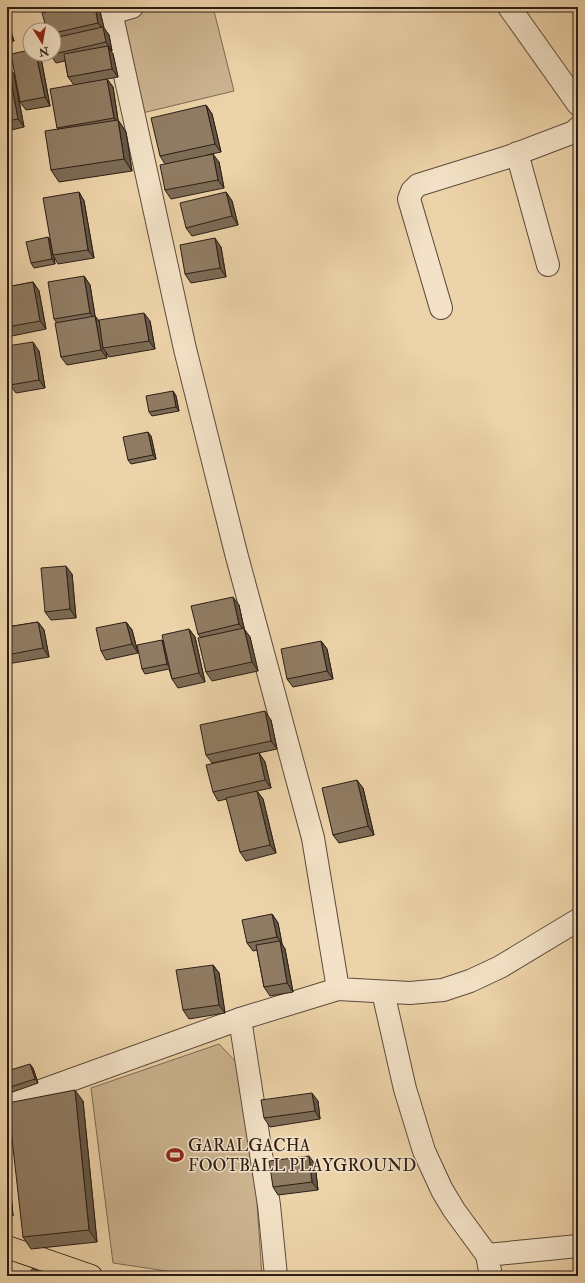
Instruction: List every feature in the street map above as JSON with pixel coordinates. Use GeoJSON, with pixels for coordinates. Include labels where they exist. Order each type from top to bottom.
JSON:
{"type":"FeatureCollection","features":[{"type":"Feature","properties":{"kind":"main road"},"geometry":{"type":"LineString","coordinates":[[7,1247],[91,1276]]}},
{"type":"Feature","properties":{"kind":"street"},"geometry":{"type":"LineString","coordinates":[[509,7],[578,104]]}},
{"type":"Feature","properties":{"kind":"street"},"geometry":{"type":"LineString","coordinates":[[118,9],[185,349],[238,560],[313,838],[338,989]]}},
{"type":"Feature","properties":{"kind":"street"},"geometry":{"type":"LineString","coordinates":[[441,308],[409,200],[412,191],[418,185],[517,154],[574,132],[578,128]]}},
{"type":"Feature","properties":{"kind":"street"},"geometry":{"type":"LineString","coordinates":[[517,154],[548,265]]}},
{"type":"Feature","properties":{"kind":"street"},"geometry":{"type":"LineString","coordinates":[[7,1103],[240,1018],[338,989],[410,993],[443,990],[470,981],[500,967],[578,920]]}},
{"type":"Feature","properties":{"kind":"street"},"geometry":{"type":"LineString","coordinates":[[383,992],[405,1089],[424,1151],[433,1173],[454,1210],[487,1255],[491,1276]]}},
{"type":"Feature","properties":{"kind":"street"},"geometry":{"type":"LineString","coordinates":[[240,1018],[269,1205],[276,1276]]}},
{"type":"Feature","properties":{"kind":"street"},"geometry":{"type":"LineString","coordinates":[[487,1255],[578,1246]]}},
{"type":"Feature","properties":{"kind":"shaded area"},"geometry":{"type":"Polygon","coordinates":[[[135,7],[213,7],[234,91],[134,115],[111,13],[135,7]]]}},
{"type":"Feature","properties":{"kind":"shaded area","name":"GARALGACHA FOOTBALL PLAYGROUND"},"geometry":{"type":"Polygon","coordinates":[[[219,1044],[238,1064],[256,1188],[262,1276],[200,1276],[113,1263],[91,1088],[219,1044]]]}},
{"type":"Feature","properties":{"kind":"building"},"geometry":{"type":"Polygon","coordinates":[[[65,7],[95,7],[98,23],[62,31],[62,22],[45,22],[42,13],[65,7]]]}},
{"type":"Feature","properties":{"kind":"building"},"geometry":{"type":"Polygon","coordinates":[[[103,27],[106,42],[62,52],[62,36],[103,27]]]}},
{"type":"Feature","properties":{"kind":"building"},"geometry":{"type":"Polygon","coordinates":[[[108,46],[112,69],[68,77],[64,54],[108,46]]]}},
{"type":"Feature","properties":{"kind":"building"},"geometry":{"type":"Polygon","coordinates":[[[22,52],[22,62],[38,62],[45,97],[20,102],[11,54],[22,52]]]}},
{"type":"Feature","properties":{"kind":"building"},"geometry":{"type":"Polygon","coordinates":[[[7,66],[18,119],[7,121],[7,66]]]}},
{"type":"Feature","properties":{"kind":"building"},"geometry":{"type":"Polygon","coordinates":[[[107,79],[114,118],[57,128],[50,89],[107,79]]]}},
{"type":"Feature","properties":{"kind":"building"},"geometry":{"type":"Polygon","coordinates":[[[206,105],[215,144],[160,156],[151,118],[206,105]]]}},
{"type":"Feature","properties":{"kind":"building"},"geometry":{"type":"Polygon","coordinates":[[[118,120],[124,159],[51,170],[45,131],[118,120]]]}},
{"type":"Feature","properties":{"kind":"building"},"geometry":{"type":"Polygon","coordinates":[[[213,154],[218,180],[165,190],[160,165],[213,154]]]}},
{"type":"Feature","properties":{"kind":"building"},"geometry":{"type":"Polygon","coordinates":[[[79,192],[88,250],[53,255],[43,198],[79,192]]]}},
{"type":"Feature","properties":{"kind":"building"},"geometry":{"type":"Polygon","coordinates":[[[226,192],[232,216],[186,228],[180,203],[226,192]]]}},
{"type":"Feature","properties":{"kind":"building"},"geometry":{"type":"Polygon","coordinates":[[[48,237],[52,259],[31,263],[26,242],[48,237]]]}},
{"type":"Feature","properties":{"kind":"building"},"geometry":{"type":"Polygon","coordinates":[[[215,238],[220,268],[185,274],[180,245],[215,238]]]}},
{"type":"Feature","properties":{"kind":"building"},"geometry":{"type":"Polygon","coordinates":[[[84,276],[90,313],[54,319],[48,282],[84,276]]]}},
{"type":"Feature","properties":{"kind":"building"},"geometry":{"type":"Polygon","coordinates":[[[33,282],[40,321],[7,327],[7,287],[33,282]]]}},
{"type":"Feature","properties":{"kind":"building"},"geometry":{"type":"Polygon","coordinates":[[[144,313],[149,341],[103,348],[99,320],[144,313]]]}},
{"type":"Feature","properties":{"kind":"building"},"geometry":{"type":"Polygon","coordinates":[[[95,316],[101,350],[61,357],[55,323],[95,316]]]}},
{"type":"Feature","properties":{"kind":"building"},"geometry":{"type":"Polygon","coordinates":[[[33,342],[39,380],[10,385],[7,369],[7,346],[33,342]]]}},
{"type":"Feature","properties":{"kind":"building"},"geometry":{"type":"Polygon","coordinates":[[[173,391],[176,407],[149,412],[146,396],[173,391]]]}},
{"type":"Feature","properties":{"kind":"building"},"geometry":{"type":"Polygon","coordinates":[[[148,432],[153,455],[128,460],[123,437],[148,432]]]}},
{"type":"Feature","properties":{"kind":"building"},"geometry":{"type":"Polygon","coordinates":[[[66,566],[70,609],[45,612],[41,568],[66,566]]]}},
{"type":"Feature","properties":{"kind":"building"},"geometry":{"type":"Polygon","coordinates":[[[233,597],[239,624],[198,634],[191,606],[233,597]]]}},
{"type":"Feature","properties":{"kind":"building"},"geometry":{"type":"Polygon","coordinates":[[[38,622],[43,648],[7,655],[7,627],[38,622]]]}},
{"type":"Feature","properties":{"kind":"building"},"geometry":{"type":"Polygon","coordinates":[[[126,622],[132,644],[101,651],[96,628],[126,622]]]}},
{"type":"Feature","properties":{"kind":"building"},"geometry":{"type":"Polygon","coordinates":[[[244,628],[252,662],[206,672],[198,638],[244,628]]]}},
{"type":"Feature","properties":{"kind":"building"},"geometry":{"type":"Polygon","coordinates":[[[189,629],[199,673],[172,679],[162,635],[189,629]]]}},
{"type":"Feature","properties":{"kind":"building"},"geometry":{"type":"Polygon","coordinates":[[[162,640],[167,664],[142,669],[137,645],[162,640]]]}},
{"type":"Feature","properties":{"kind":"building"},"geometry":{"type":"Polygon","coordinates":[[[321,641],[327,671],[287,679],[281,649],[321,641]]]}},
{"type":"Feature","properties":{"kind":"building"},"geometry":{"type":"Polygon","coordinates":[[[265,711],[271,741],[206,755],[200,725],[265,711]]]}},
{"type":"Feature","properties":{"kind":"building"},"geometry":{"type":"Polygon","coordinates":[[[259,753],[265,780],[213,792],[206,765],[259,753]]]}},
{"type":"Feature","properties":{"kind":"building"},"geometry":{"type":"Polygon","coordinates":[[[357,780],[368,826],[333,835],[322,788],[357,780]]]}},
{"type":"Feature","properties":{"kind":"building"},"geometry":{"type":"Polygon","coordinates":[[[257,791],[270,845],[240,852],[226,798],[257,791]]]}},
{"type":"Feature","properties":{"kind":"building"},"geometry":{"type":"Polygon","coordinates":[[[272,914],[277,937],[247,943],[242,920],[272,914]]]}},
{"type":"Feature","properties":{"kind":"building"},"geometry":{"type":"Polygon","coordinates":[[[280,941],[287,983],[264,987],[256,945],[280,941]]]}},
{"type":"Feature","properties":{"kind":"building"},"geometry":{"type":"Polygon","coordinates":[[[213,965],[219,1005],[183,1010],[176,970],[213,965]]]}},
{"type":"Feature","properties":{"kind":"building"},"geometry":{"type":"Polygon","coordinates":[[[30,1064],[35,1079],[7,1088],[7,1071],[30,1064]]]}},
{"type":"Feature","properties":{"kind":"building"},"geometry":{"type":"Polygon","coordinates":[[[75,1090],[89,1230],[23,1237],[8,1103],[75,1090]]]}},
{"type":"Feature","properties":{"kind":"building"},"geometry":{"type":"Polygon","coordinates":[[[312,1093],[315,1111],[264,1118],[261,1100],[312,1093]]]}},
{"type":"Feature","properties":{"kind":"building"},"geometry":{"type":"Polygon","coordinates":[[[309,1156],[312,1182],[273,1187],[269,1161],[309,1156]]]}},
{"type":"Feature","properties":{"kind":"building"},"geometry":{"type":"Polygon","coordinates":[[[33,1268],[45,1276],[27,1276],[33,1268]]]}},
{"type":"Feature","properties":{"kind":"place","name":"GARALGACHA FOOTBALL PLAYGROUND"},"geometry":{"type":"Point","coordinates":[175,1155]}}]}
